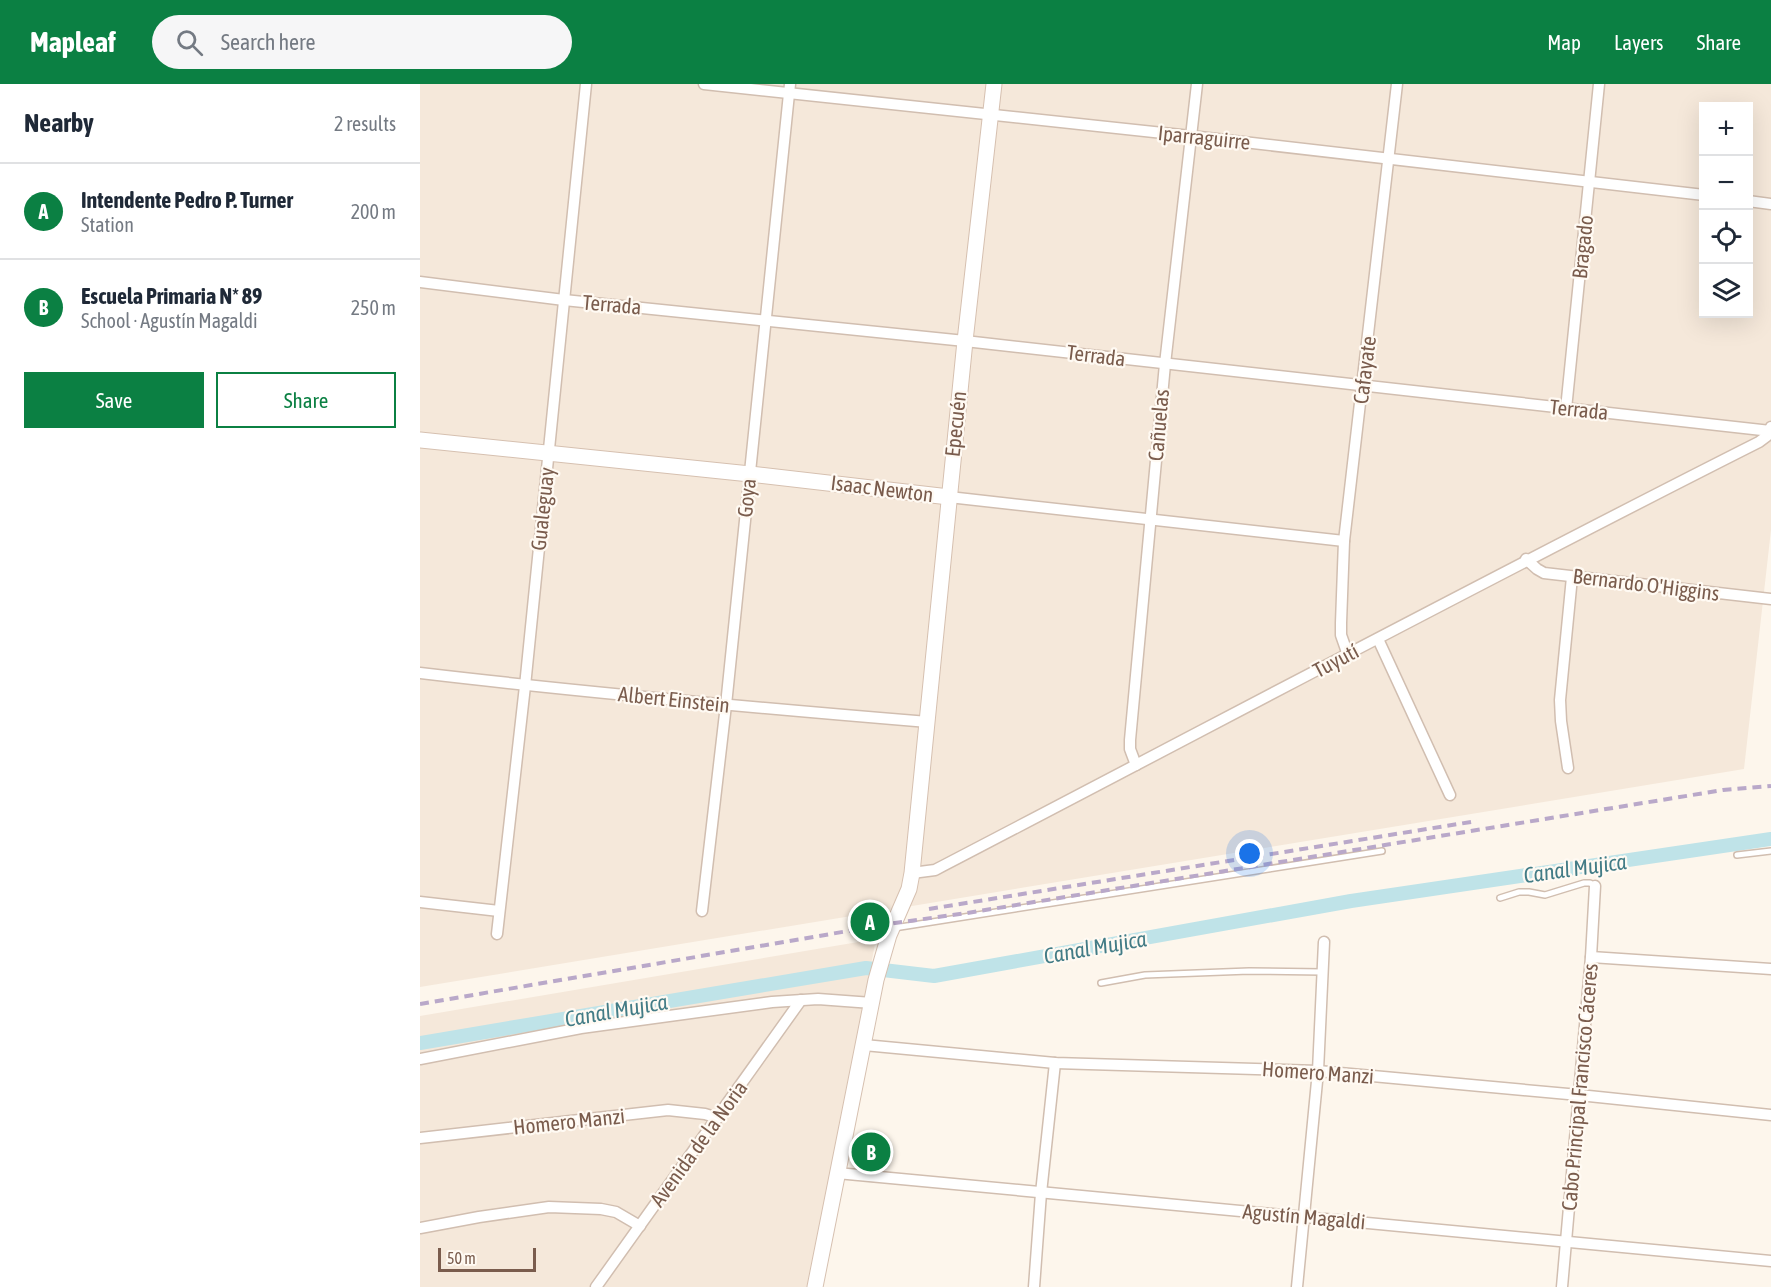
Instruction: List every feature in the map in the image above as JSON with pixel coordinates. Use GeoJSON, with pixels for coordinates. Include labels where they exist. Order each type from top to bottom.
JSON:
{"type":"FeatureCollection","features":[{"type":"Feature","properties":{"kind":"street","name":"Gualeguay"},"geometry":{"type":"LineString","coordinates":[[497,934],[525,686],[586,84]]}},
{"type":"Feature","properties":{"kind":"street","name":"Iparraguirre"},"geometry":{"type":"LineString","coordinates":[[704,84],[789,89],[990,116],[1191,136],[1699,194]]}},
{"type":"Feature","properties":{"kind":"street","name":"Epecuén"},"geometry":{"type":"LineString","coordinates":[[815,1287],[876,980],[884,950],[905,900],[912,873],[965,341],[994,84]]}},
{"type":"Feature","properties":{"kind":"street","name":"Cañuelas"},"geometry":{"type":"LineString","coordinates":[[1136,765],[1130,748],[1130,740],[1165,364],[1197,84]]}},
{"type":"Feature","properties":{"kind":"street","name":"Cafayate"},"geometry":{"type":"LineString","coordinates":[[1348,655],[1341,635],[1344,541],[1397,84]]}},
{"type":"Feature","properties":{"kind":"street","name":"Bragado"},"geometry":{"type":"LineString","coordinates":[[1566,409],[1599,84]]}},
{"type":"Feature","properties":{"kind":"street","name":"Goya"},"geometry":{"type":"LineString","coordinates":[[702,911],[726,705],[789,89]]}},
{"type":"Feature","properties":{"kind":"street"},"geometry":{"type":"LineString","coordinates":[[1753,202],[1771,204]]}},
{"type":"Feature","properties":{"kind":"street","name":"Terrada"},"geometry":{"type":"LineString","coordinates":[[420,282],[564,300],[766,319],[1771,432]]}},
{"type":"Feature","properties":{"kind":"street","name":"Tuyutí"},"geometry":{"type":"LineString","coordinates":[[912,873],[935,870],[1526,560],[1759,442],[1771,432]]}},
{"type":"Feature","properties":{"kind":"street","name":"Isaac Newton"},"geometry":{"type":"LineString","coordinates":[[420,440],[548,455],[750,474],[1344,541]]}},
{"type":"Feature","properties":{"kind":"street","name":"Bernardo O'Higgins"},"geometry":{"type":"LineString","coordinates":[[1526,560],[1544,573],[1771,599]]}},
{"type":"Feature","properties":{"kind":"street"},"geometry":{"type":"LineString","coordinates":[[1568,768],[1560,700],[1572,577]]}},
{"type":"Feature","properties":{"kind":"street"},"geometry":{"type":"LineString","coordinates":[[1378,639],[1450,795]]}},
{"type":"Feature","properties":{"kind":"street","name":"Albert Einstein"},"geometry":{"type":"LineString","coordinates":[[420,673],[525,686],[928,722]]}},
{"type":"Feature","properties":{"kind":"street","name":"Cabo Principal Francisco Cáceres"},"geometry":{"type":"LineString","coordinates":[[1562,1287],[1591,957],[1595,886]]}},
{"type":"Feature","properties":{"kind":"street"},"geometry":{"type":"LineString","coordinates":[[420,902],[499,911]]}},
{"type":"Feature","properties":{"kind":"street"},"geometry":{"type":"LineString","coordinates":[[1298,1287],[1318,1071],[1324,942]]}},
{"type":"Feature","properties":{"kind":"street"},"geometry":{"type":"LineString","coordinates":[[1591,957],[1771,969]]}},
{"type":"Feature","properties":{"kind":"street"},"geometry":{"type":"LineString","coordinates":[[420,1059],[580,1028],[772,1002],[833,999],[872,1003]]}},
{"type":"Feature","properties":{"kind":"street","name":"Avenida de la Noria"},"geometry":{"type":"LineString","coordinates":[[596,1287],[801,1000]]}},
{"type":"Feature","properties":{"kind":"street","name":"Homero Manzi"},"geometry":{"type":"LineString","coordinates":[[864,1045],[1055,1063],[1318,1071],[1579,1095],[1771,1116]]}},
{"type":"Feature","properties":{"kind":"street"},"geometry":{"type":"LineString","coordinates":[[1034,1287],[1041,1193],[1055,1063]]}},
{"type":"Feature","properties":{"kind":"street","name":"Homero Manzi"},"geometry":{"type":"LineString","coordinates":[[420,1138],[668,1110],[705,1114],[718,1118]]}},
{"type":"Feature","properties":{"kind":"street","name":"Agustín Magaldi"},"geometry":{"type":"LineString","coordinates":[[837,1173],[1771,1262]]}},
{"type":"Feature","properties":{"kind":"street"},"geometry":{"type":"LineString","coordinates":[[420,1228],[549,1207],[601,1209],[616,1212],[640,1226]]}},
{"type":"Feature","properties":{"kind":"lane"},"geometry":{"type":"LineString","coordinates":[[892,928],[1382,850]]}},
{"type":"Feature","properties":{"kind":"lane"},"geometry":{"type":"LineString","coordinates":[[1737,855],[1771,851]]}},
{"type":"Feature","properties":{"kind":"lane"},"geometry":{"type":"LineString","coordinates":[[1500,898],[1519,892],[1545,895],[1584,883],[1595,886]]}},
{"type":"Feature","properties":{"kind":"lane"},"geometry":{"type":"LineString","coordinates":[[1101,983],[1145,975],[1249,971],[1323,972]]}},
{"type":"Feature","properties":{"kind":"shaded area"},"geometry":{"type":"Polygon","coordinates":[[[420,84],[1771,84],[1771,530],[1744,769],[420,987],[420,84]]]}},
{"type":"Feature","properties":{"kind":"shaded area"},"geometry":{"type":"Polygon","coordinates":[[[876,939],[809,1287],[420,1287],[420,1016],[876,939]]]}},
{"type":"Feature","properties":{"kind":"waterway","name":"Canal Mujica"},"geometry":{"type":"LineString","coordinates":[[420,1043],[866,968],[934,976],[1351,901],[1771,839]]}},
{"type":"Feature","properties":{"kind":"railway"},"geometry":{"type":"LineString","coordinates":[[420,1004],[895,923],[1723,790],[1771,786]]}},
{"type":"Feature","properties":{"kind":"railway"},"geometry":{"type":"LineString","coordinates":[[929,909],[1477,821]]}},
{"type":"Feature","properties":{"kind":"place","name":"Intendente Pedro P. Turner"},"geometry":{"type":"Point","coordinates":[870,922]}},
{"type":"Feature","properties":{"kind":"place","name":"Escuela Primaria N* 89"},"geometry":{"type":"Point","coordinates":[871,1152]}}]}
